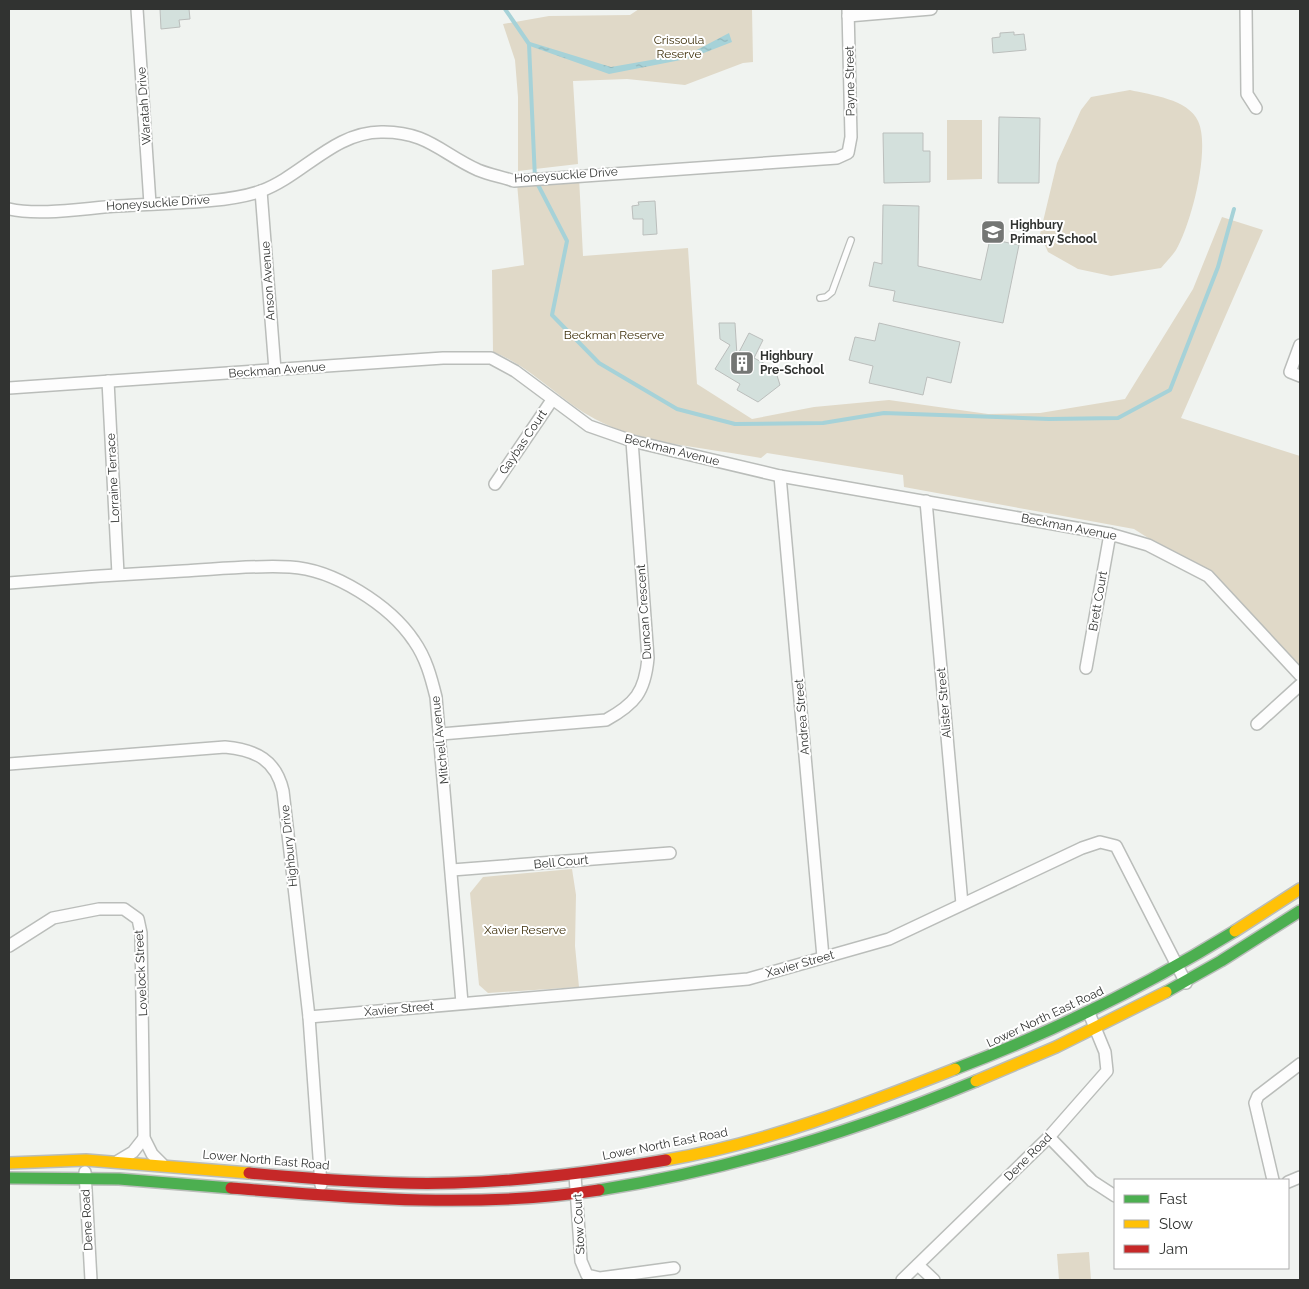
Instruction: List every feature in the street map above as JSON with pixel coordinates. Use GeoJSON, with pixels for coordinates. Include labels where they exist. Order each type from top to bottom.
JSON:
{"type":"FeatureCollection","features":[{"type":"Feature","properties":{"kind":"main road","name":"Lower North East Road"},"geometry":{"type":"LineString","coordinates":[[9,1163],[86,1160],[162,1164],[321,1179],[452,1183],[575,1175],[705,1153],[818,1121],[998,1054],[1089,1014],[1242,929],[1300,889]]}},
{"type":"Feature","properties":{"kind":"main road"},"geometry":{"type":"LineString","coordinates":[[9,1178],[85,1178],[193,1184],[322,1197],[452,1202],[578,1193],[667,1179],[735,1164],[824,1138],[911,1109],[1096,1030],[1186,983],[1252,944],[1300,911]]}},
{"type":"Feature","properties":{"kind":"street","name":"Waratah Drive"},"geometry":{"type":"LineString","coordinates":[[137,9],[150,204]]}},
{"type":"Feature","properties":{"kind":"street"},"geometry":{"type":"LineString","coordinates":[[848,12],[931,9]]}},
{"type":"Feature","properties":{"kind":"street"},"geometry":{"type":"LineString","coordinates":[[1246,9],[1248,94],[1256,108]]}},
{"type":"Feature","properties":{"kind":"street","name":"Payne Street"},"geometry":{"type":"LineString","coordinates":[[848,12],[851,137],[848,153]]}},
{"type":"Feature","properties":{"kind":"street","name":"Honeysuckle Drive"},"geometry":{"type":"LineString","coordinates":[[9,209],[50,211],[229,198],[261,191],[332,147],[357,137],[380,131],[406,134],[431,142],[478,170],[514,181],[576,175],[838,158],[848,153]]}},
{"type":"Feature","properties":{"kind":"street","name":"Anson Avenue"},"geometry":{"type":"LineString","coordinates":[[261,191],[274,370]]}},
{"type":"Feature","properties":{"kind":"street"},"geometry":{"type":"LineString","coordinates":[[1300,345],[1290,372],[1300,376]]}},
{"type":"Feature","properties":{"kind":"street","name":"Beckman Avenue"},"geometry":{"type":"LineString","coordinates":[[9,388],[442,358],[491,358],[515,371],[589,426],[632,441],[780,476],[1110,534],[1148,545],[1208,576],[1300,684]]}},
{"type":"Feature","properties":{"kind":"street","name":"Lorraine Terrace"},"geometry":{"type":"LineString","coordinates":[[108,381],[118,574]]}},
{"type":"Feature","properties":{"kind":"street","name":"Gaybas Court"},"geometry":{"type":"LineString","coordinates":[[495,484],[552,400]]}},
{"type":"Feature","properties":{"kind":"street","name":"Duncan Crescent"},"geometry":{"type":"LineString","coordinates":[[441,734],[606,720],[625,710],[638,695],[647,675],[648,658],[632,441]]}},
{"type":"Feature","properties":{"kind":"street","name":"Andrea Street"},"geometry":{"type":"LineString","coordinates":[[780,476],[824,957]]}},
{"type":"Feature","properties":{"kind":"street","name":"Alister Street"},"geometry":{"type":"LineString","coordinates":[[926,501],[962,904]]}},
{"type":"Feature","properties":{"kind":"street","name":"Brett Court"},"geometry":{"type":"LineString","coordinates":[[1086,668],[1110,534]]}},
{"type":"Feature","properties":{"kind":"street","name":"Mitchell Avenue"},"geometry":{"type":"LineString","coordinates":[[9,583],[118,574],[292,567],[328,576],[350,585],[395,618],[414,640],[427,664],[436,697],[441,734],[462,1003]]}},
{"type":"Feature","properties":{"kind":"street"},"geometry":{"type":"LineString","coordinates":[[1257,724],[1300,684]]}},
{"type":"Feature","properties":{"kind":"street","name":"Highbury Drive"},"geometry":{"type":"LineString","coordinates":[[9,764],[225,747],[248,749],[265,760],[279,775],[283,791],[309,1017],[322,1197]]}},
{"type":"Feature","properties":{"kind":"street","name":"Xavier Street"},"geometry":{"type":"LineString","coordinates":[[309,1017],[748,979],[889,939],[1082,848],[1100,842],[1116,846],[1186,983]]}},
{"type":"Feature","properties":{"kind":"street","name":"Bell Court"},"geometry":{"type":"LineString","coordinates":[[452,870],[670,853]]}},
{"type":"Feature","properties":{"kind":"street","name":"Lovelock Street"},"geometry":{"type":"LineString","coordinates":[[9,946],[53,918],[98,910],[124,909],[138,919],[141,932],[144,1138]]}},
{"type":"Feature","properties":{"kind":"street","name":"Dene Road"},"geometry":{"type":"LineString","coordinates":[[902,1280],[1049,1137],[1107,1071],[1105,1052],[1089,1014]]}},
{"type":"Feature","properties":{"kind":"street"},"geometry":{"type":"LineString","coordinates":[[1273,1179],[1255,1103],[1258,1096],[1300,1064]]}},
{"type":"Feature","properties":{"kind":"street"},"geometry":{"type":"LineString","coordinates":[[1049,1137],[1092,1181],[1114,1195]]}},
{"type":"Feature","properties":{"kind":"street"},"geometry":{"type":"LineString","coordinates":[[118,1162],[133,1152],[144,1138],[152,1154],[162,1164]]}},
{"type":"Feature","properties":{"kind":"street","name":"Dene Road"},"geometry":{"type":"LineString","coordinates":[[86,1160],[85,1178],[91,1280]]}},
{"type":"Feature","properties":{"kind":"street","name":"Stow Court"},"geometry":{"type":"LineString","coordinates":[[575,1175],[578,1193],[581,1261],[587,1275],[600,1278],[674,1268]]}},
{"type":"Feature","properties":{"kind":"street"},"geometry":{"type":"LineString","coordinates":[[918,1265],[934,1280]]}},
{"type":"Feature","properties":{"kind":"lane"},"geometry":{"type":"LineString","coordinates":[[820,298],[826,297],[832,292],[851,240]]}},
{"type":"Feature","properties":{"kind":"green space","name":"Crissoula Reserve"},"geometry":{"type":"Polygon","coordinates":[[[639,9],[752,9],[753,62],[743,63],[685,85],[627,79],[573,81],[578,164],[518,171],[518,97],[515,60],[503,24],[549,16],[630,15],[639,9]]]}},
{"type":"Feature","properties":{"kind":"green space"},"geometry":{"type":"Polygon","coordinates":[[[1130,90],[1168,99],[1178,103],[1193,114],[1198,121],[1201,133],[1201,167],[1188,223],[1173,254],[1161,268],[1111,276],[1078,269],[1048,252],[1040,234],[1057,163],[1081,110],[1091,97],[1130,90]]]}},
{"type":"Feature","properties":{"kind":"green space"},"geometry":{"type":"Polygon","coordinates":[[[947,120],[982,120],[982,179],[947,180],[947,120]]]}},
{"type":"Feature","properties":{"kind":"green space","name":"Beckman Reserve"},"geometry":{"type":"Polygon","coordinates":[[[579,177],[583,256],[688,248],[697,384],[752,419],[814,407],[889,400],[988,414],[1040,413],[1125,399],[1193,289],[1222,217],[1263,230],[1181,418],[1300,456],[1299,666],[1208,576],[1134,529],[904,487],[903,475],[767,453],[761,458],[654,440],[613,427],[595,419],[520,366],[493,352],[492,270],[524,265],[517,183],[579,177]]]}},
{"type":"Feature","properties":{"kind":"green space","name":"Xavier Reserve"},"geometry":{"type":"Polygon","coordinates":[[[572,869],[576,895],[575,946],[579,987],[488,993],[479,985],[470,893],[483,877],[572,869]]]}},
{"type":"Feature","properties":{"kind":"green space"},"geometry":{"type":"Polygon","coordinates":[[[1089,1252],[1091,1280],[1059,1280],[1057,1254],[1089,1252]]]}},
{"type":"Feature","properties":{"kind":"water"},"geometry":{"type":"Polygon","coordinates":[[[729,33],[732,42],[691,58],[609,74],[527,45],[530,42],[611,67],[691,53],[729,33]]]}},
{"type":"Feature","properties":{"kind":"building"},"geometry":{"type":"Polygon","coordinates":[[[160,9],[189,9],[190,19],[179,20],[180,27],[161,29],[160,9]]]}},
{"type":"Feature","properties":{"kind":"building"},"geometry":{"type":"Polygon","coordinates":[[[1014,32],[1014,35],[1024,34],[1026,50],[993,53],[992,38],[1000,37],[1000,33],[1014,32]]]}},
{"type":"Feature","properties":{"kind":"building"},"geometry":{"type":"Polygon","coordinates":[[[999,117],[1040,118],[1039,183],[998,183],[999,117]]]}},
{"type":"Feature","properties":{"kind":"building"},"geometry":{"type":"Polygon","coordinates":[[[883,133],[923,133],[923,151],[930,151],[930,182],[884,183],[883,133]]]}},
{"type":"Feature","properties":{"kind":"building"},"geometry":{"type":"Polygon","coordinates":[[[655,201],[657,234],[643,235],[643,219],[633,219],[632,206],[639,205],[638,202],[655,201]]]}},
{"type":"Feature","properties":{"kind":"building"},"geometry":{"type":"Polygon","coordinates":[[[883,205],[919,206],[918,266],[981,280],[990,239],[1019,245],[1003,323],[893,301],[895,291],[869,286],[874,262],[882,264],[883,205]]]}},
{"type":"Feature","properties":{"kind":"building","name":"Highbury Pre-School"},"geometry":{"type":"Polygon","coordinates":[[[719,323],[735,323],[737,356],[749,333],[763,340],[754,358],[775,369],[780,385],[758,402],[737,390],[740,384],[715,369],[730,345],[720,339],[719,323]]]}},
{"type":"Feature","properties":{"kind":"building"},"geometry":{"type":"Polygon","coordinates":[[[879,323],[960,342],[951,383],[927,377],[923,395],[869,383],[873,366],[849,360],[855,337],[875,341],[879,323]]]}},
{"type":"Feature","properties":{"kind":"waterway"},"geometry":{"type":"LineString","coordinates":[[505,9],[529,44],[535,179],[567,241],[552,315],[599,363],[677,409],[735,424],[823,423],[884,413],[1049,419],[1118,418],[1170,390],[1218,267],[1234,209]]}},
{"type":"Feature","properties":{"kind":"traffic: fast"},"geometry":{"type":"LineString","coordinates":[[1166,992],[1221,961],[1300,911]]}},
{"type":"Feature","properties":{"kind":"traffic: fast"},"geometry":{"type":"LineString","coordinates":[[955,1069],[1028,1040],[1098,1007],[1167,971],[1235,931]]}},
{"type":"Feature","properties":{"kind":"traffic: fast"},"geometry":{"type":"LineString","coordinates":[[599,1190],[696,1172],[791,1147],[884,1117],[976,1081]]}},
{"type":"Feature","properties":{"kind":"traffic: fast"},"geometry":{"type":"LineString","coordinates":[[9,1178],[119,1179],[231,1188]]}},
{"type":"Feature","properties":{"kind":"traffic: slow"},"geometry":{"type":"LineString","coordinates":[[1235,931],[1300,889]]}},
{"type":"Feature","properties":{"kind":"traffic: slow"},"geometry":{"type":"LineString","coordinates":[[976,1081],[1056,1047],[1166,992]]}},
{"type":"Feature","properties":{"kind":"traffic: slow"},"geometry":{"type":"LineString","coordinates":[[666,1160],[740,1144],[813,1122],[955,1069]]}},
{"type":"Feature","properties":{"kind":"traffic: slow"},"geometry":{"type":"LineString","coordinates":[[9,1163],[86,1160],[249,1173]]}},
{"type":"Feature","properties":{"kind":"traffic: jam"},"geometry":{"type":"LineString","coordinates":[[249,1173],[377,1182],[454,1183],[560,1175],[666,1160]]}},
{"type":"Feature","properties":{"kind":"traffic: jam"},"geometry":{"type":"LineString","coordinates":[[231,1188],[415,1200],[507,1199],[599,1190]]}},
{"type":"Feature","properties":{"kind":"place","name":"Highbury Primary School"},"geometry":{"type":"Point","coordinates":[993,232]}},
{"type":"Feature","properties":{"kind":"place","name":"Highbury Pre-School"},"geometry":{"type":"Point","coordinates":[742,363]}}]}
